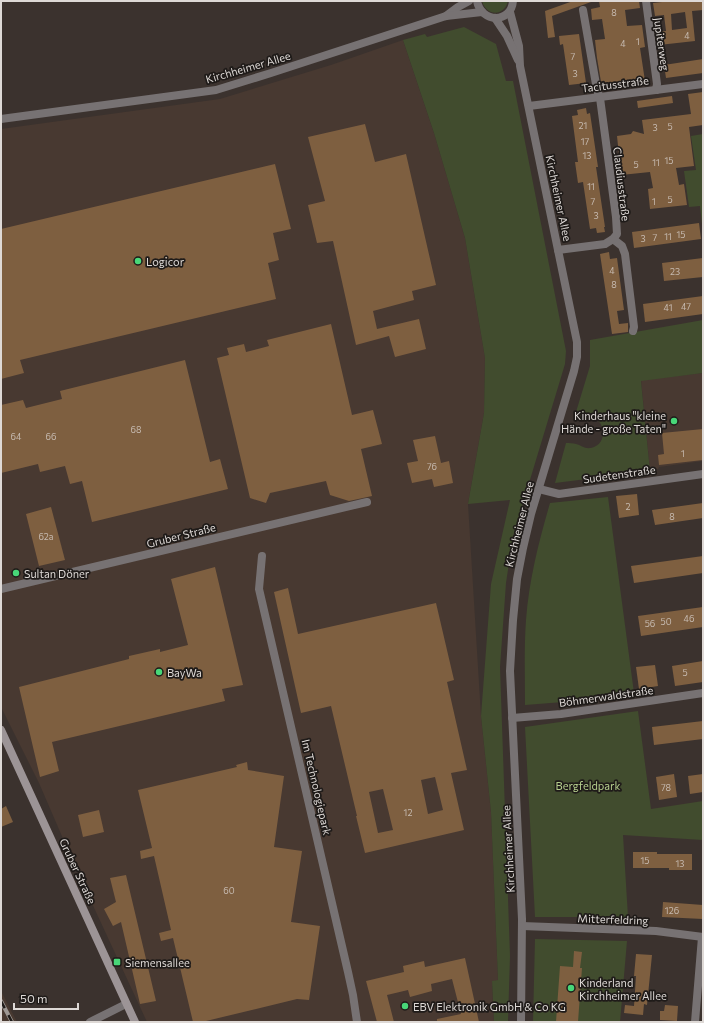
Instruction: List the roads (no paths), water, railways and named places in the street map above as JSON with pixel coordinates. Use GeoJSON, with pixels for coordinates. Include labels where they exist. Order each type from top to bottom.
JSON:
{"type":"FeatureCollection","features":[{"type":"Feature","properties":{"kind":"street","name":"Kirchheimer Allee"},"geometry":{"type":"LineString","coordinates":[[446,16],[458,6],[469,1]]}},
{"type":"Feature","properties":{"kind":"street"},"geometry":{"type":"LineString","coordinates":[[477,1],[482,12],[495,18],[504,16],[510,12],[514,2]]}},
{"type":"Feature","properties":{"kind":"street","name":"Jupiterweg"},"geometry":{"type":"LineString","coordinates":[[646,1],[657,84],[656,90]]}},
{"type":"Feature","properties":{"kind":"street","name":"Claudiusstraße"},"geometry":{"type":"LineString","coordinates":[[583,10],[597,90],[600,98],[616,217],[617,234],[613,239]]}},
{"type":"Feature","properties":{"kind":"street","name":"Kirchheimer Allee"},"geometry":{"type":"LineString","coordinates":[[1,119],[216,90],[446,16],[482,12]]}},
{"type":"Feature","properties":{"kind":"street","name":"Kirchheimer Allee"},"geometry":{"type":"LineString","coordinates":[[510,12],[519,46],[520,66],[577,342],[578,357],[523,548],[517,579],[513,620],[510,662],[519,831],[522,926],[520,1022]]}},
{"type":"Feature","properties":{"kind":"street","name":"Kirchheimer Allee"},"geometry":{"type":"LineString","coordinates":[[495,18],[507,36],[520,66]]}},
{"type":"Feature","properties":{"kind":"street","name":"Tacitusstraße"},"geometry":{"type":"LineString","coordinates":[[529,106],[703,84]]}},
{"type":"Feature","properties":{"kind":"street"},"geometry":{"type":"LineString","coordinates":[[558,250],[606,244],[613,239],[622,246],[634,326],[633,331]]}},
{"type":"Feature","properties":{"kind":"street","name":"Sudetenstraße"},"geometry":{"type":"LineString","coordinates":[[539,489],[559,494],[703,474]]}},
{"type":"Feature","properties":{"kind":"street","name":"Gruber Straße"},"geometry":{"type":"LineString","coordinates":[[1,589],[367,502]]}},
{"type":"Feature","properties":{"kind":"street","name":"Im Technologiepark"},"geometry":{"type":"LineString","coordinates":[[262,556],[260,589],[354,995],[357,1022]]}},
{"type":"Feature","properties":{"kind":"street","name":"Böhmerwaldstraße"},"geometry":{"type":"LineString","coordinates":[[512,718],[561,714],[703,693]]}},
{"type":"Feature","properties":{"kind":"street","name":"Gruber Straße"},"geometry":{"type":"LineString","coordinates":[[1,730],[135,1022]]}},
{"type":"Feature","properties":{"kind":"street","name":"Mitterfeldring"},"geometry":{"type":"LineString","coordinates":[[522,926],[656,931],[702,937]]}},
{"type":"Feature","properties":{"kind":"street"},"geometry":{"type":"LineString","coordinates":[[695,1022],[702,937]]}},
{"type":"Feature","properties":{"kind":"street"},"geometry":{"type":"LineString","coordinates":[[90,1022],[126,1004]]}},
{"type":"Feature","properties":{"kind":"railway"},"geometry":{"type":"LineString","coordinates":[[1,1001],[12,1022]]}},
{"type":"Feature","properties":{"kind":"place","name":"Logicor"},"geometry":{"type":"Point","coordinates":[138,261]}},
{"type":"Feature","properties":{"kind":"place","name":"Kinderhaus \"kleine Hände - große Taten\""},"geometry":{"type":"Point","coordinates":[674,421]}},
{"type":"Feature","properties":{"kind":"place","name":"Sultan Döner"},"geometry":{"type":"Point","coordinates":[16,573]}},
{"type":"Feature","properties":{"kind":"place","name":"BayWa"},"geometry":{"type":"Point","coordinates":[159,672]}},
{"type":"Feature","properties":{"kind":"place","name":"Siemensallee"},"geometry":{"type":"Point","coordinates":[117,962]}},
{"type":"Feature","properties":{"kind":"place","name":"Kinderland Kirchheimer Allee"},"geometry":{"type":"Point","coordinates":[571,988]}},
{"type":"Feature","properties":{"kind":"place","name":"EBV Elektronik GmbH & Co KG"},"geometry":{"type":"Point","coordinates":[405,1006]}},
{"type":"Feature","properties":{"kind":"park label","name":"Bergfeldpark"},"geometry":{"type":"Point","coordinates":[588,785]}}]}
